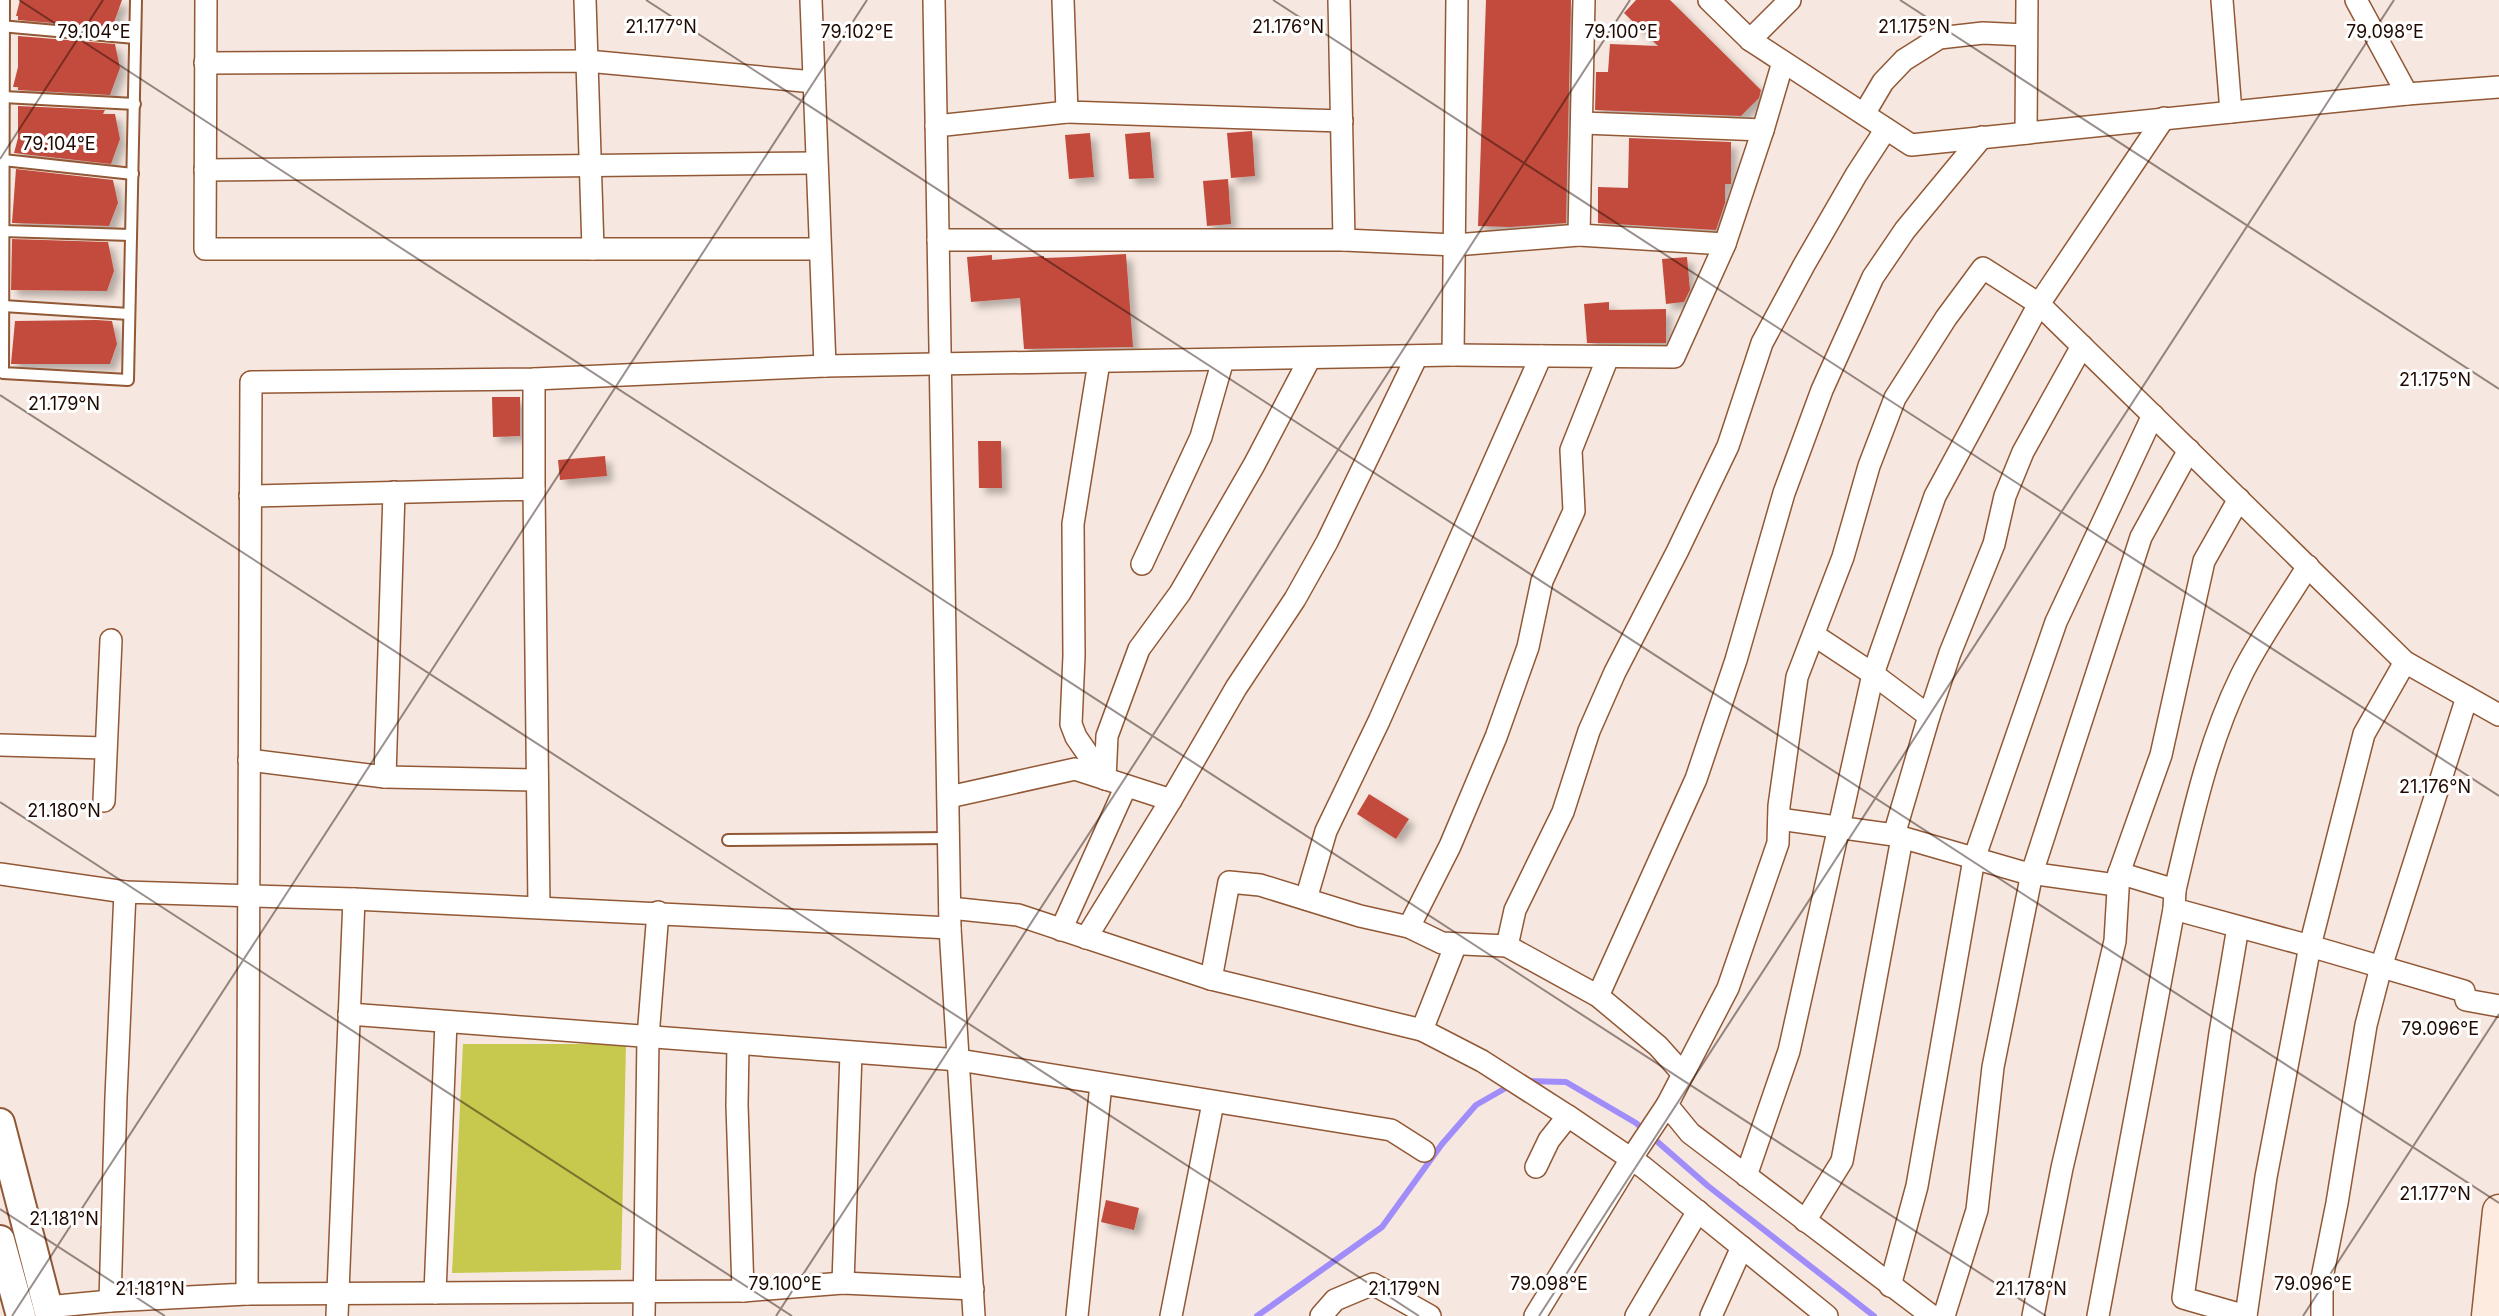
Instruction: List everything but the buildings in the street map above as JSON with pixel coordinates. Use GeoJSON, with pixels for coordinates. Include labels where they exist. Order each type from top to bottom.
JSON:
{"type":"FeatureCollection","features":[{"type":"Feature","properties":{"kind":"main road"},"geometry":{"type":"LineString","coordinates":[[2488,1316],[2499,1219]]}},
{"type":"Feature","properties":{"kind":"street"},"geometry":{"type":"LineString","coordinates":[[206,0],[205,249],[819,249]]}},
{"type":"Feature","properties":{"kind":"street"},"geometry":{"type":"LineString","coordinates":[[585,0],[593,249]]}},
{"type":"Feature","properties":{"kind":"street"},"geometry":{"type":"LineString","coordinates":[[811,0],[825,366]]}},
{"type":"Feature","properties":{"kind":"street"},"geometry":{"type":"LineString","coordinates":[[934,0],[950,918],[974,1316]]}},
{"type":"Feature","properties":{"kind":"street"},"geometry":{"type":"LineString","coordinates":[[1063,0],[1067,112]]}},
{"type":"Feature","properties":{"kind":"street"},"geometry":{"type":"LineString","coordinates":[[1339,0],[1344,240]]}},
{"type":"Feature","properties":{"kind":"street"},"geometry":{"type":"LineString","coordinates":[[1453,355],[1457,0]]}},
{"type":"Feature","properties":{"kind":"street"},"geometry":{"type":"LineString","coordinates":[[1579,235],[1584,0]]}},
{"type":"Feature","properties":{"kind":"street"},"geometry":{"type":"LineString","coordinates":[[1709,0],[1750,40],[1911,145],[2406,94],[2499,87]]}},
{"type":"Feature","properties":{"kind":"street"},"geometry":{"type":"LineString","coordinates":[[1750,40],[1790,0]]}},
{"type":"Feature","properties":{"kind":"street"},"geometry":{"type":"LineString","coordinates":[[2026,0],[2026,133]]}},
{"type":"Feature","properties":{"kind":"street"},"geometry":{"type":"LineString","coordinates":[[2222,0],[2231,112]]}},
{"type":"Feature","properties":{"kind":"street"},"geometry":{"type":"LineString","coordinates":[[2356,0],[2406,94]]}},
{"type":"Feature","properties":{"kind":"street"},"geometry":{"type":"LineString","coordinates":[[1864,114],[1883,82],[1904,60],[1939,38],[1983,33],[2026,35]]}},
{"type":"Feature","properties":{"kind":"street"},"geometry":{"type":"LineString","coordinates":[[205,63],[587,61],[814,82]]}},
{"type":"Feature","properties":{"kind":"street"},"geometry":{"type":"LineString","coordinates":[[247,1294],[251,382],[534,379],[825,366],[1453,355],[1674,357],[1725,244],[1783,62]]}},
{"type":"Feature","properties":{"kind":"street"},"geometry":{"type":"LineString","coordinates":[[936,126],[1067,112],[1342,121]]}},
{"type":"Feature","properties":{"kind":"street"},"geometry":{"type":"LineString","coordinates":[[1746,1176],[1789,1051],[1873,674],[1935,496],[2039,304],[2164,118]]}},
{"type":"Feature","properties":{"kind":"street"},"geometry":{"type":"LineString","coordinates":[[1583,123],[1763,130]]}},
{"type":"Feature","properties":{"kind":"street"},"geometry":{"type":"LineString","coordinates":[[1507,946],[1515,910],[1563,812],[1589,731],[1615,672],[1728,446],[1762,343],[1804,265],[1886,129]]}},
{"type":"Feature","properties":{"kind":"street"},"geometry":{"type":"LineString","coordinates":[[1598,996],[1696,779],[1736,660],[1784,493],[1822,390],[1873,277],[1906,230],[1982,137]]}},
{"type":"Feature","properties":{"kind":"street"},"geometry":{"type":"LineString","coordinates":[[205,170],[816,163]]}},
{"type":"Feature","properties":{"kind":"street"},"geometry":{"type":"LineString","coordinates":[[938,240],[1344,240],[1455,245],[1579,235],[1725,244]]}},
{"type":"Feature","properties":{"kind":"street"},"geometry":{"type":"LineString","coordinates":[[1535,1316],[1667,1105],[1728,988],[1778,843],[1797,677],[1843,557],[1869,466],[1895,398],[1946,318],[1983,268],[2039,304],[2405,662],[2499,715]]}},
{"type":"Feature","properties":{"kind":"street"},"geometry":{"type":"LineString","coordinates":[[1805,1220],[1842,1161],[1898,837],[1929,716],[1950,653],[1994,544],[2006,496],[2023,452],[2082,346]]}},
{"type":"Feature","properties":{"kind":"street"},"geometry":{"type":"LineString","coordinates":[[1086,938],[1236,688],[1295,599],[1327,542],[1416,356]]}},
{"type":"Feature","properties":{"kind":"street"},"geometry":{"type":"LineString","coordinates":[[1306,900],[1326,831],[1379,721],[1541,356]]}},
{"type":"Feature","properties":{"kind":"street"},"geometry":{"type":"LineString","coordinates":[[1409,927],[1450,846],[1496,737],[1528,647],[1542,581],[1574,511],[1571,450],[1608,356]]}},
{"type":"Feature","properties":{"kind":"street"},"geometry":{"type":"LineString","coordinates":[[1105,779],[1107,736],[1139,649],[1186,581],[1254,465],[1310,358]]}},
{"type":"Feature","properties":{"kind":"street"},"geometry":{"type":"LineString","coordinates":[[1142,564],[1201,437],[1223,360]]}},
{"type":"Feature","properties":{"kind":"street"},"geometry":{"type":"LineString","coordinates":[[1099,362],[1073,524],[1072,724],[1076,737],[1105,779]]}},
{"type":"Feature","properties":{"kind":"street"},"geometry":{"type":"LineString","coordinates":[[534,379],[539,907]]}},
{"type":"Feature","properties":{"kind":"street"},"geometry":{"type":"LineString","coordinates":[[1890,1286],[1917,1186],[1974,859],[2056,622],[2153,415]]}},
{"type":"Feature","properties":{"kind":"street"},"geometry":{"type":"LineString","coordinates":[[1944,1316],[1977,1210],[1993,1067],[2032,873],[2141,537],[2189,450]]}},
{"type":"Feature","properties":{"kind":"street"},"geometry":{"type":"LineString","coordinates":[[250,496],[534,489]]}},
{"type":"Feature","properties":{"kind":"street"},"geometry":{"type":"LineString","coordinates":[[384,777],[394,492]]}},
{"type":"Feature","properties":{"kind":"street"},"geometry":{"type":"LineString","coordinates":[[1779,819],[1898,837],[2032,873],[2116,885],[2161,755],[2204,561],[2239,499]]}},
{"type":"Feature","properties":{"kind":"street"},"geometry":{"type":"LineString","coordinates":[[2098,1316],[2174,900],[2191,822],[2211,752],[2241,675],[2308,566]]}},
{"type":"Feature","properties":{"kind":"street"},"geometry":{"type":"LineString","coordinates":[[1814,635],[1929,716]]}},
{"type":"Feature","properties":{"kind":"street"},"geometry":{"type":"LineString","coordinates":[[104,801],[111,640]]}},
{"type":"Feature","properties":{"kind":"street"},"geometry":{"type":"LineString","coordinates":[[2238,927],[2220,1032],[2183,1298],[2246,1316],[2266,1177],[2310,946],[2364,734],[2405,662]]}},
{"type":"Feature","properties":{"kind":"street"},"geometry":{"type":"LineString","coordinates":[[2322,1316],[2322,1278],[2366,1025],[2381,967],[2468,697]]}},
{"type":"Feature","properties":{"kind":"street"},"geometry":{"type":"LineString","coordinates":[[0,745],[105,748]]}},
{"type":"Feature","properties":{"kind":"street"},"geometry":{"type":"LineString","coordinates":[[249,760],[384,777],[536,780]]}},
{"type":"Feature","properties":{"kind":"street"},"geometry":{"type":"LineString","coordinates":[[948,797],[1075,769],[1171,800]]}},
{"type":"Feature","properties":{"kind":"street"},"geometry":{"type":"LineString","coordinates":[[1061,930],[1126,786]]}},
{"type":"Feature","properties":{"kind":"street"},"geometry":{"type":"LineString","coordinates":[[2119,873],[2238,927],[2464,991],[2466,1000],[2499,1006]]}},
{"type":"Feature","properties":{"kind":"street"},"geometry":{"type":"LineString","coordinates":[[2033,1316],[2062,1168],[2115,941],[2119,873]]}},
{"type":"Feature","properties":{"kind":"street"},"geometry":{"type":"LineString","coordinates":[[0,874],[125,892],[249,897],[658,912],[950,918],[1018,915],[1211,979],[1422,1031],[1482,1061],[1631,1159],[1827,1316]]}},
{"type":"Feature","properties":{"kind":"street"},"geometry":{"type":"LineString","coordinates":[[1211,979],[1229,882],[1260,885],[1409,927],[1442,943],[1507,946],[1598,996],[1658,1046],[1684,1074]]}},
{"type":"Feature","properties":{"kind":"street"},"geometry":{"type":"LineString","coordinates":[[110,1301],[125,892]]}},
{"type":"Feature","properties":{"kind":"street"},"geometry":{"type":"LineString","coordinates":[[337,1316],[354,899]]}},
{"type":"Feature","properties":{"kind":"street"},"geometry":{"type":"LineString","coordinates":[[644,1316],[648,1037],[658,912]]}},
{"type":"Feature","properties":{"kind":"street"},"geometry":{"type":"LineString","coordinates":[[1422,1031],[1457,944]]}},
{"type":"Feature","properties":{"kind":"street"},"geometry":{"type":"LineString","coordinates":[[349,1014],[959,1060],[1391,1130],[1424,1151]]}},
{"type":"Feature","properties":{"kind":"street"},"geometry":{"type":"LineString","coordinates":[[435,1293],[446,1022]]}},
{"type":"Feature","properties":{"kind":"street"},"geometry":{"type":"LineString","coordinates":[[738,1044],[737,1105],[743,1291]]}},
{"type":"Feature","properties":{"kind":"street"},"geometry":{"type":"LineString","coordinates":[[843,1283],[851,1053]]}},
{"type":"Feature","properties":{"kind":"street"},"geometry":{"type":"LineString","coordinates":[[1077,1316],[1101,1084]]}},
{"type":"Feature","properties":{"kind":"street"},"geometry":{"type":"LineString","coordinates":[[1171,1316],[1213,1102]]}},
{"type":"Feature","properties":{"kind":"street"},"geometry":{"type":"LineString","coordinates":[[1667,1105],[1690,1133],[1932,1316]]}},
{"type":"Feature","properties":{"kind":"street"},"geometry":{"type":"LineString","coordinates":[[1536,1167],[1549,1140],[1568,1116]]}},
{"type":"Feature","properties":{"kind":"street"},"geometry":{"type":"LineString","coordinates":[[0,1123],[36,1314]]}},
{"type":"Feature","properties":{"kind":"street"},"geometry":{"type":"LineString","coordinates":[[1636,1316],[1698,1211]]}},
{"type":"Feature","properties":{"kind":"street"},"geometry":{"type":"LineString","coordinates":[[0,1240],[36,1314]]}},
{"type":"Feature","properties":{"kind":"street"},"geometry":{"type":"LineString","coordinates":[[1711,1316],[1742,1247]]}},
{"type":"Feature","properties":{"kind":"street"},"geometry":{"type":"LineString","coordinates":[[36,1314],[110,1301],[247,1294],[743,1291],[843,1283],[973,1289]]}},
{"type":"Feature","properties":{"kind":"street"},"geometry":{"type":"LineString","coordinates":[[1321,1316],[1335,1300],[1373,1284],[1427,1315]]}},
{"type":"Feature","properties":{"kind":"lane"},"geometry":{"type":"LineString","coordinates":[[4,0],[1,27],[3,373],[128,380],[136,0]]}},
{"type":"Feature","properties":{"kind":"lane"},"geometry":{"type":"LineString","coordinates":[[1,27],[135,38]]}},
{"type":"Feature","properties":{"kind":"lane"},"geometry":{"type":"LineString","coordinates":[[3,97],[135,104]]}},
{"type":"Feature","properties":{"kind":"lane"},"geometry":{"type":"LineString","coordinates":[[3,160],[133,174]]}},
{"type":"Feature","properties":{"kind":"lane"},"geometry":{"type":"LineString","coordinates":[[3,231],[131,235]]}},
{"type":"Feature","properties":{"kind":"lane"},"geometry":{"type":"LineString","coordinates":[[3,306],[129,314]]}},
{"type":"Feature","properties":{"kind":"lane"},"geometry":{"type":"LineString","coordinates":[[728,840],[949,838]]}},
{"type":"Feature","properties":{"kind":"shaded area"},"geometry":{"type":"Polygon","coordinates":[[[463,1044],[626,1044],[621,1270],[452,1273],[463,1044]]]}},
{"type":"Feature","properties":{"kind":"waterway"},"geometry":{"type":"LineString","coordinates":[[1527,1081],[1566,1082],[1636,1123],[1708,1186],[1874,1316]]}},
{"type":"Feature","properties":{"kind":"waterway"},"geometry":{"type":"LineString","coordinates":[[1257,1316],[1382,1227],[1442,1144],[1476,1105],[1511,1085]]}}]}
